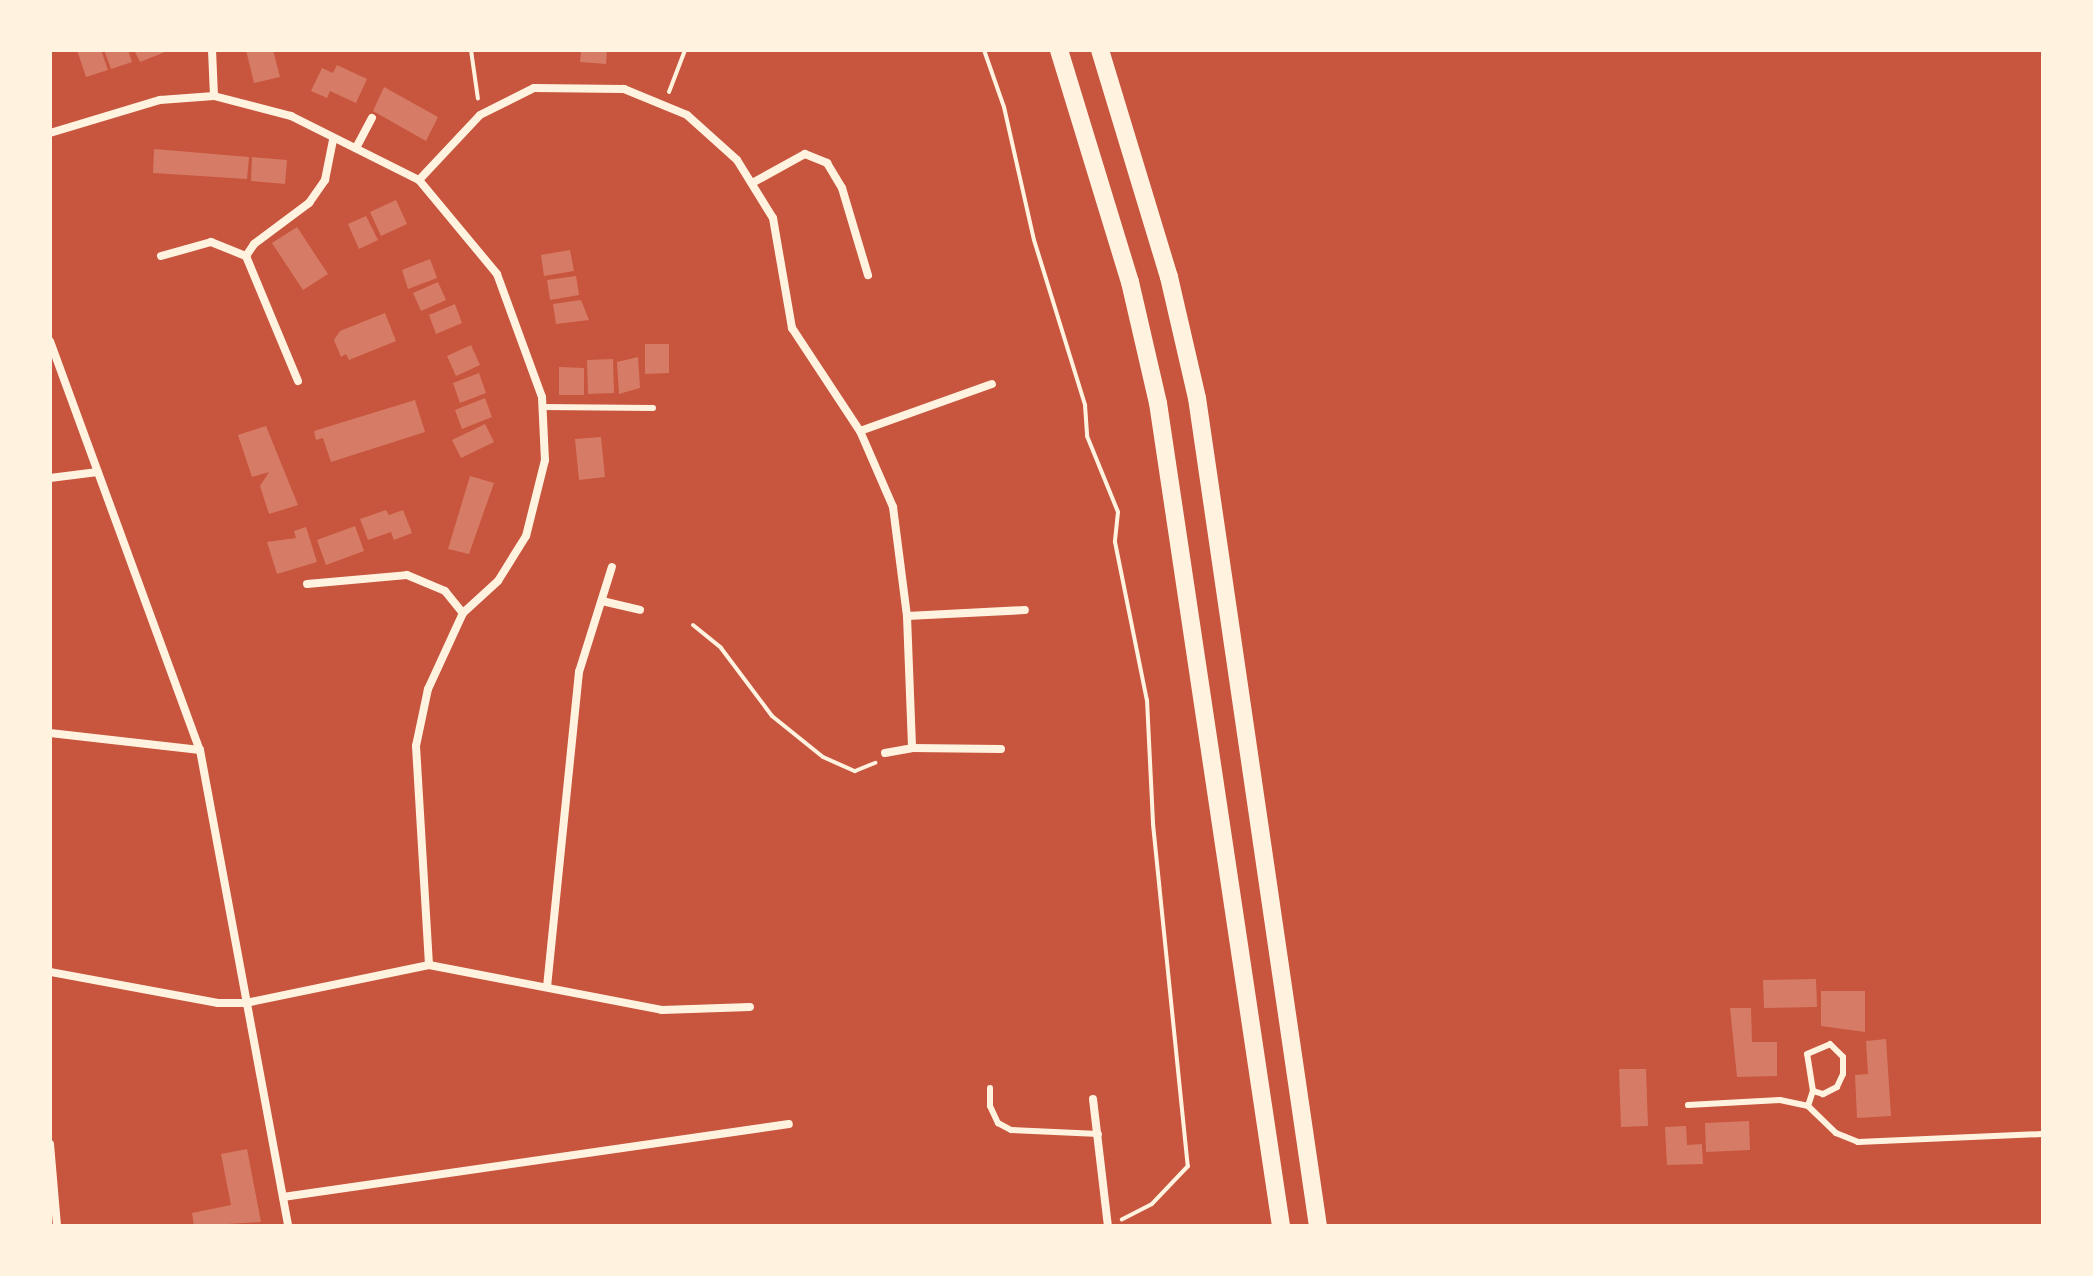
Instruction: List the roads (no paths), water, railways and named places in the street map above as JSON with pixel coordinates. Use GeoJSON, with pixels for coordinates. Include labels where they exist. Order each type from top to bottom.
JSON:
{"type":"FeatureCollection","features":[{"type":"Feature","properties":{"kind":"highway"},"geometry":{"type":"LineString","coordinates":[[1059,50],[1130,282],[1158,403],[1281,1226]]}},
{"type":"Feature","properties":{"kind":"highway"},"geometry":{"type":"LineString","coordinates":[[1100,50],[1169,277],[1197,398],[1318,1226]]}},
{"type":"Feature","properties":{"kind":"street"},"geometry":{"type":"LineString","coordinates":[[212,50],[214,96]]}},
{"type":"Feature","properties":{"kind":"street"},"geometry":{"type":"LineString","coordinates":[[419,180],[480,115],[534,88],[624,89],[664,105],[687,115],[754,182],[773,218],[792,328],[860,431],[893,507],[907,616],[912,748]]}},
{"type":"Feature","properties":{"kind":"street"},"geometry":{"type":"LineString","coordinates":[[50,133],[160,100],[214,96],[291,116],[333,140],[356,148],[419,180],[497,274],[522,335],[542,407],[545,460],[526,536],[498,581],[463,613],[428,689],[416,746],[429,965]]}},
{"type":"Feature","properties":{"kind":"street"},"geometry":{"type":"LineString","coordinates":[[356,148],[372,118]]}},
{"type":"Feature","properties":{"kind":"street"},"geometry":{"type":"LineString","coordinates":[[246,256],[254,244],[309,203],[325,180],[333,140]]}},
{"type":"Feature","properties":{"kind":"street"},"geometry":{"type":"LineString","coordinates":[[754,182],[805,154],[827,163],[842,188],[868,275]]}},
{"type":"Feature","properties":{"kind":"street"},"geometry":{"type":"LineString","coordinates":[[161,256],[211,242],[246,256],[298,381]]}},
{"type":"Feature","properties":{"kind":"street"},"geometry":{"type":"LineString","coordinates":[[50,341],[200,750],[288,1226]]}},
{"type":"Feature","properties":{"kind":"street"},"geometry":{"type":"LineString","coordinates":[[860,431],[992,384]]}},
{"type":"Feature","properties":{"kind":"street"},"geometry":{"type":"LineString","coordinates":[[50,478],[98,472]]}},
{"type":"Feature","properties":{"kind":"street"},"geometry":{"type":"LineString","coordinates":[[547,987],[579,672],[612,567]]}},
{"type":"Feature","properties":{"kind":"street"},"geometry":{"type":"LineString","coordinates":[[307,584],[407,575],[445,591],[463,613]]}},
{"type":"Feature","properties":{"kind":"street"},"geometry":{"type":"LineString","coordinates":[[602,601],[640,610]]}},
{"type":"Feature","properties":{"kind":"street"},"geometry":{"type":"LineString","coordinates":[[907,616],[1025,610]]}},
{"type":"Feature","properties":{"kind":"street"},"geometry":{"type":"LineString","coordinates":[[50,733],[200,750]]}},
{"type":"Feature","properties":{"kind":"street"},"geometry":{"type":"LineString","coordinates":[[885,753],[912,748],[1001,749]]}},
{"type":"Feature","properties":{"kind":"street"},"geometry":{"type":"LineString","coordinates":[[50,972],[218,1003],[245,1003],[429,965],[662,1010],[750,1007]]}},
{"type":"Feature","properties":{"kind":"street"},"geometry":{"type":"LineString","coordinates":[[1093,1099],[1109,1226]]}},
{"type":"Feature","properties":{"kind":"street"},"geometry":{"type":"LineString","coordinates":[[283,1197],[789,1124]]}},
{"type":"Feature","properties":{"kind":"street"},"geometry":{"type":"LineString","coordinates":[[50,1144],[57,1226]]}},
{"type":"Feature","properties":{"kind":"lane"},"geometry":{"type":"LineString","coordinates":[[542,407],[653,408]]}},
{"type":"Feature","properties":{"kind":"lane"},"geometry":{"type":"LineString","coordinates":[[1808,1106],[1813,1091],[1807,1054],[1830,1044],[1843,1057],[1843,1074],[1837,1087],[1823,1094],[1813,1091]]}},
{"type":"Feature","properties":{"kind":"lane"},"geometry":{"type":"LineString","coordinates":[[990,1088],[994,1114],[1011,1130],[1099,1134]]}},
{"type":"Feature","properties":{"kind":"lane"},"geometry":{"type":"LineString","coordinates":[[1688,1105],[1780,1100],[1808,1106],[1836,1133],[1858,1142],[2043,1134]]}}]}
